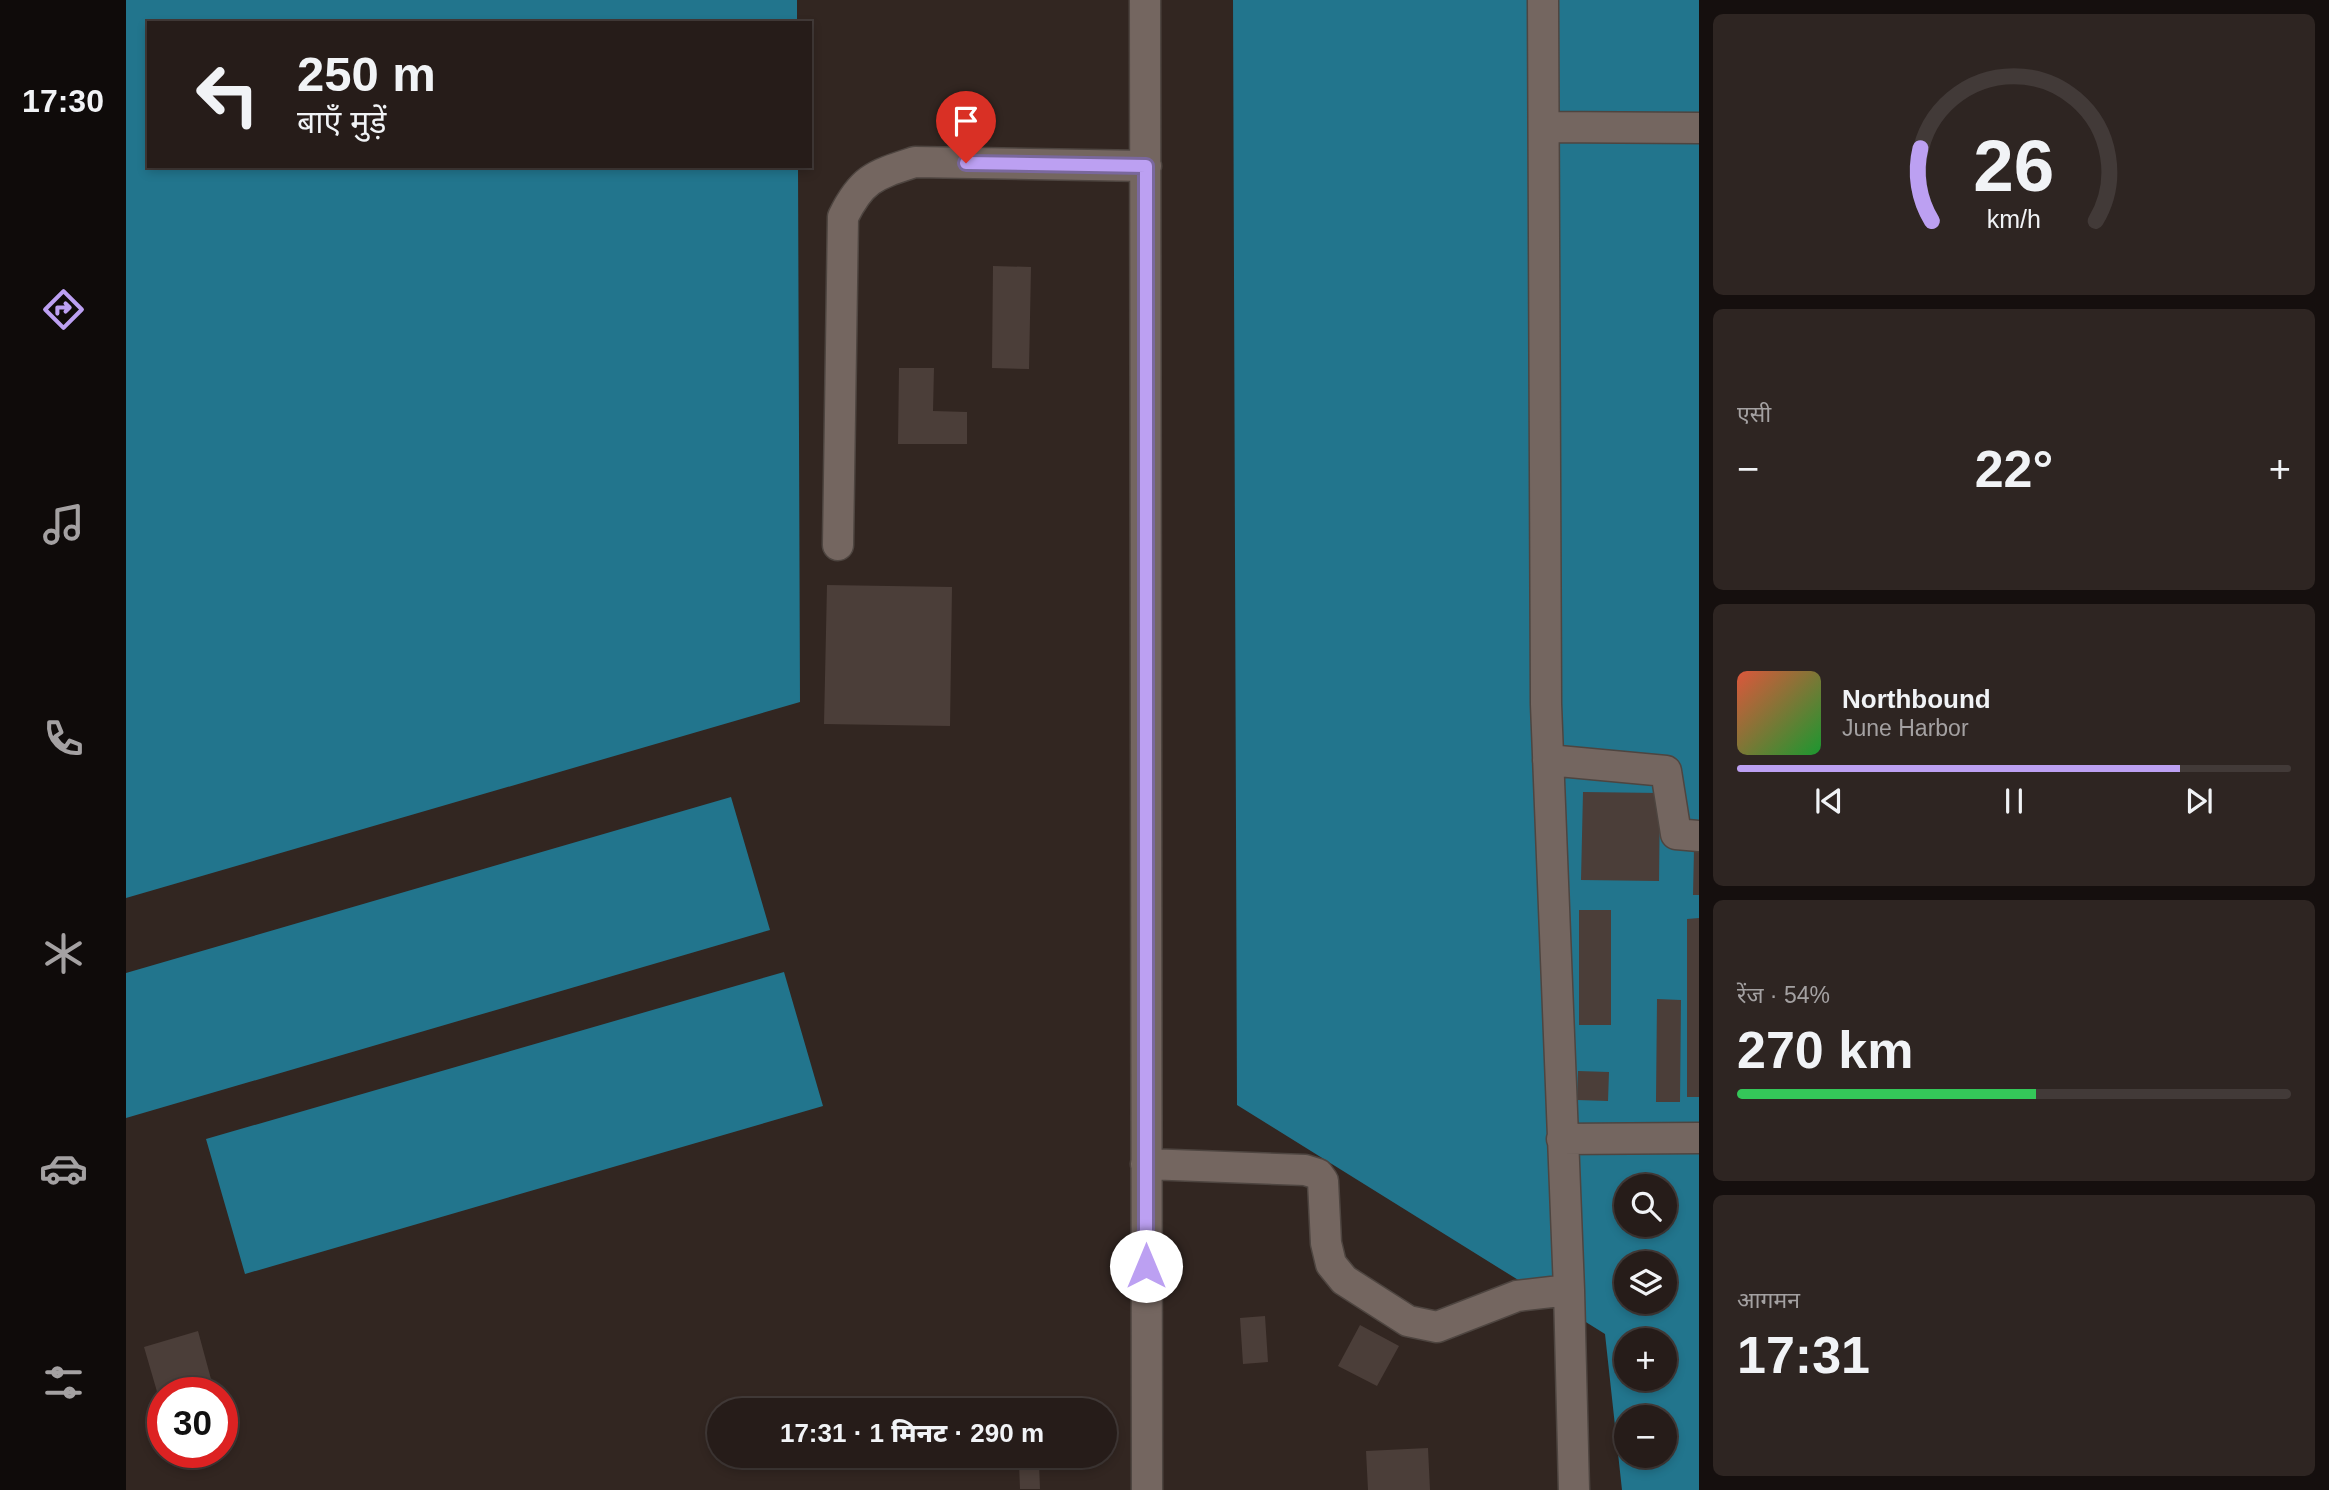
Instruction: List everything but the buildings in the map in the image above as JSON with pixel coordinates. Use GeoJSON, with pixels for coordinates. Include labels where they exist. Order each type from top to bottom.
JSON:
{"type":"FeatureCollection","features":[{"type":"Feature","properties":{"kind":"street"},"geometry":{"type":"LineString","coordinates":[[1145,0],[1147,1490]]}},
{"type":"Feature","properties":{"kind":"street"},"geometry":{"type":"LineString","coordinates":[[1543,0],[1548,760],[1569,1290],[1574,1490]]}},
{"type":"Feature","properties":{"kind":"street"},"geometry":{"type":"LineString","coordinates":[[1544,127],[1699,128]]}},
{"type":"Feature","properties":{"kind":"street"},"geometry":{"type":"LineString","coordinates":[[838,545],[843,217],[857,188],[885,171],[915,162],[1146,166]]}},
{"type":"Feature","properties":{"kind":"street"},"geometry":{"type":"LineString","coordinates":[[1548,760],[1666,771],[1676,834],[1699,836]]}},
{"type":"Feature","properties":{"kind":"street"},"geometry":{"type":"LineString","coordinates":[[1562,1139],[1699,1138]]}},
{"type":"Feature","properties":{"kind":"street"},"geometry":{"type":"LineString","coordinates":[[1146,1164],[1305,1170],[1318,1174],[1323,1181],[1326,1243],[1331,1264],[1344,1280],[1408,1321],[1437,1328],[1517,1296],[1569,1290]]}},
{"type":"Feature","properties":{"kind":"water"},"geometry":{"type":"Polygon","coordinates":[[[126,0],[797,0],[797,21],[147,21],[147,168],[798,168],[800,702],[126,898],[126,0]]]}},
{"type":"Feature","properties":{"kind":"water"},"geometry":{"type":"Polygon","coordinates":[[[1233,0],[1699,0],[1699,1490],[1622,1490],[1620,1468],[1677,1468],[1677,1405],[1614,1405],[1614,1417],[1605,1334],[1237,1105],[1233,0]]]}},
{"type":"Feature","properties":{"kind":"water"},"geometry":{"type":"Polygon","coordinates":[[[731,797],[770,930],[126,1118],[126,973],[731,797]]]}},
{"type":"Feature","properties":{"kind":"water"},"geometry":{"type":"Polygon","coordinates":[[[784,972],[823,1106],[245,1274],[206,1139],[784,972]]]}},
{"type":"Feature","properties":{"kind":"route"},"geometry":{"type":"LineString","coordinates":[[966,163],[1146,166],[1146,1266]]}}]}
